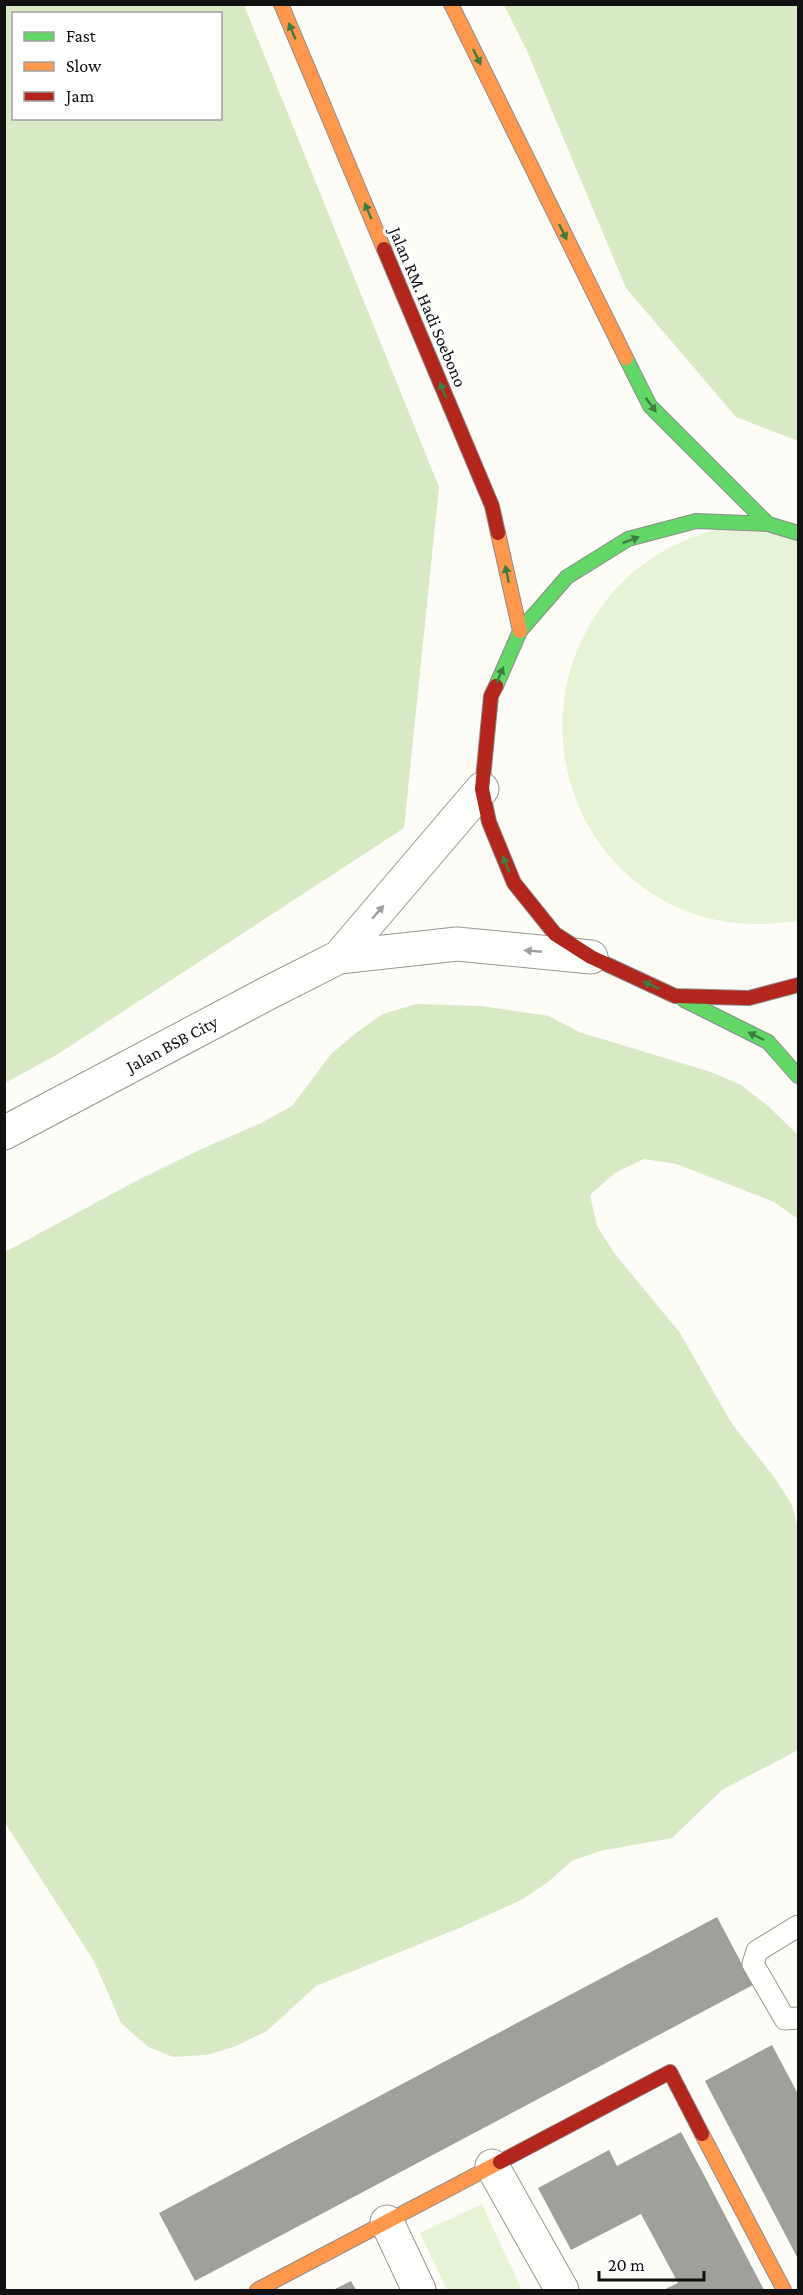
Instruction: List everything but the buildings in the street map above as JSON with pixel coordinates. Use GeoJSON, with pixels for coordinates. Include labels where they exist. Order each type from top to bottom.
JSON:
{"type":"FeatureCollection","features":[{"type":"Feature","properties":{"kind":"main road","name":"Jalan RM. Hadi Soebono"},"geometry":{"type":"LineString","coordinates":[[281,4],[492,506],[520,631]]}},
{"type":"Feature","properties":{"kind":"main road"},"geometry":{"type":"LineString","coordinates":[[451,4],[650,406],[768,524]]}},
{"type":"Feature","properties":{"kind":"main road"},"geometry":{"type":"LineString","coordinates":[[798,533],[768,524],[696,521],[628,539],[567,577],[520,631],[490,696],[482,789],[489,822],[514,883],[555,934],[591,957],[768,1042],[798,1076]]}},
{"type":"Feature","properties":{"kind":"main road"},"geometry":{"type":"LineString","coordinates":[[675,996],[749,998],[798,985]]}},
{"type":"Feature","properties":{"kind":"main road"},"geometry":{"type":"LineString","coordinates":[[257,2290],[670,2072],[784,2290]]}},
{"type":"Feature","properties":{"kind":"street","name":"Jalan BSB City"},"geometry":{"type":"LineString","coordinates":[[339,957],[482,789]]}},
{"type":"Feature","properties":{"kind":"street","name":"Jalan BSB City"},"geometry":{"type":"LineString","coordinates":[[4,1134],[339,957],[457,944],[591,957]]}},
{"type":"Feature","properties":{"kind":"street"},"geometry":{"type":"LineString","coordinates":[[492,2166],[562,2290]]}},
{"type":"Feature","properties":{"kind":"street"},"geometry":{"type":"LineString","coordinates":[[387,2222],[419,2290]]}},
{"type":"Feature","properties":{"kind":"lane"},"geometry":{"type":"LineString","coordinates":[[798,1926],[757,1951],[753,1964],[785,2019],[798,2019]]}},
{"type":"Feature","properties":{"kind":"green space"},"geometry":{"type":"Polygon","coordinates":[[[5,4],[244,5],[439,487],[404,828],[58,1054],[5,1083],[5,4]]]}},
{"type":"Feature","properties":{"kind":"green space"},"geometry":{"type":"Polygon","coordinates":[[[504,5],[798,5],[798,441],[736,417],[626,288],[527,51],[504,5]]]}},
{"type":"Feature","properties":{"kind":"green space"},"geometry":{"type":"Polygon","coordinates":[[[798,528],[798,921],[752,924],[708,918],[679,908],[640,885],[608,855],[585,819],[569,779],[563,737],[565,695],[576,653],[597,613],[633,572],[662,552],[715,530],[798,528]]]}},
{"type":"Feature","properties":{"kind":"green space"},"geometry":{"type":"Polygon","coordinates":[[[416,1004],[482,1006],[549,1016],[579,1032],[711,1072],[741,1085],[767,1105],[798,1135],[798,1219],[774,1202],[676,1164],[644,1159],[615,1173],[590,1195],[597,1226],[615,1254],[680,1333],[732,1424],[775,1478],[792,1505],[798,1528],[798,1750],[722,1790],[672,1838],[600,1851],[572,1861],[548,1882],[523,1899],[462,1927],[316,1986],[267,2031],[236,2046],[207,2055],[173,2057],[148,2047],[121,2023],[94,1961],[5,1823],[5,1252],[136,1181],[261,1123],[292,1106],[331,1054],[357,1032],[383,1014],[416,1004]]]}},
{"type":"Feature","properties":{"kind":"green space"},"geometry":{"type":"Polygon","coordinates":[[[482,2204],[522,2290],[447,2290],[420,2233],[482,2204]]]}},
{"type":"Feature","properties":{"kind":"traffic: fast"},"geometry":{"type":"LineString","coordinates":[[626,358],[650,406],[768,524]]}},
{"type":"Feature","properties":{"kind":"traffic: fast"},"geometry":{"type":"LineString","coordinates":[[496,686],[520,631],[567,577],[628,539],[696,521],[768,524],[798,533]]}},
{"type":"Feature","properties":{"kind":"traffic: fast"},"geometry":{"type":"LineString","coordinates":[[684,1000],[768,1042],[798,1076]]}},
{"type":"Feature","properties":{"kind":"traffic: slow"},"geometry":{"type":"LineString","coordinates":[[281,4],[384,249]]}},
{"type":"Feature","properties":{"kind":"traffic: slow"},"geometry":{"type":"LineString","coordinates":[[451,4],[626,358]]}},
{"type":"Feature","properties":{"kind":"traffic: slow"},"geometry":{"type":"LineString","coordinates":[[498,533],[520,631]]}},
{"type":"Feature","properties":{"kind":"traffic: slow"},"geometry":{"type":"LineString","coordinates":[[702,2134],[784,2290]]}},
{"type":"Feature","properties":{"kind":"traffic: slow"},"geometry":{"type":"LineString","coordinates":[[257,2290],[500,2162]]}},
{"type":"Feature","properties":{"kind":"traffic: jam"},"geometry":{"type":"LineString","coordinates":[[384,249],[492,506],[498,533]]}},
{"type":"Feature","properties":{"kind":"traffic: jam"},"geometry":{"type":"LineString","coordinates":[[496,686],[491,696],[482,789],[489,822],[514,883],[555,934],[591,957],[675,996],[749,998],[798,985]]}},
{"type":"Feature","properties":{"kind":"traffic: jam"},"geometry":{"type":"LineString","coordinates":[[500,2162],[670,2072],[702,2134]]}}]}
